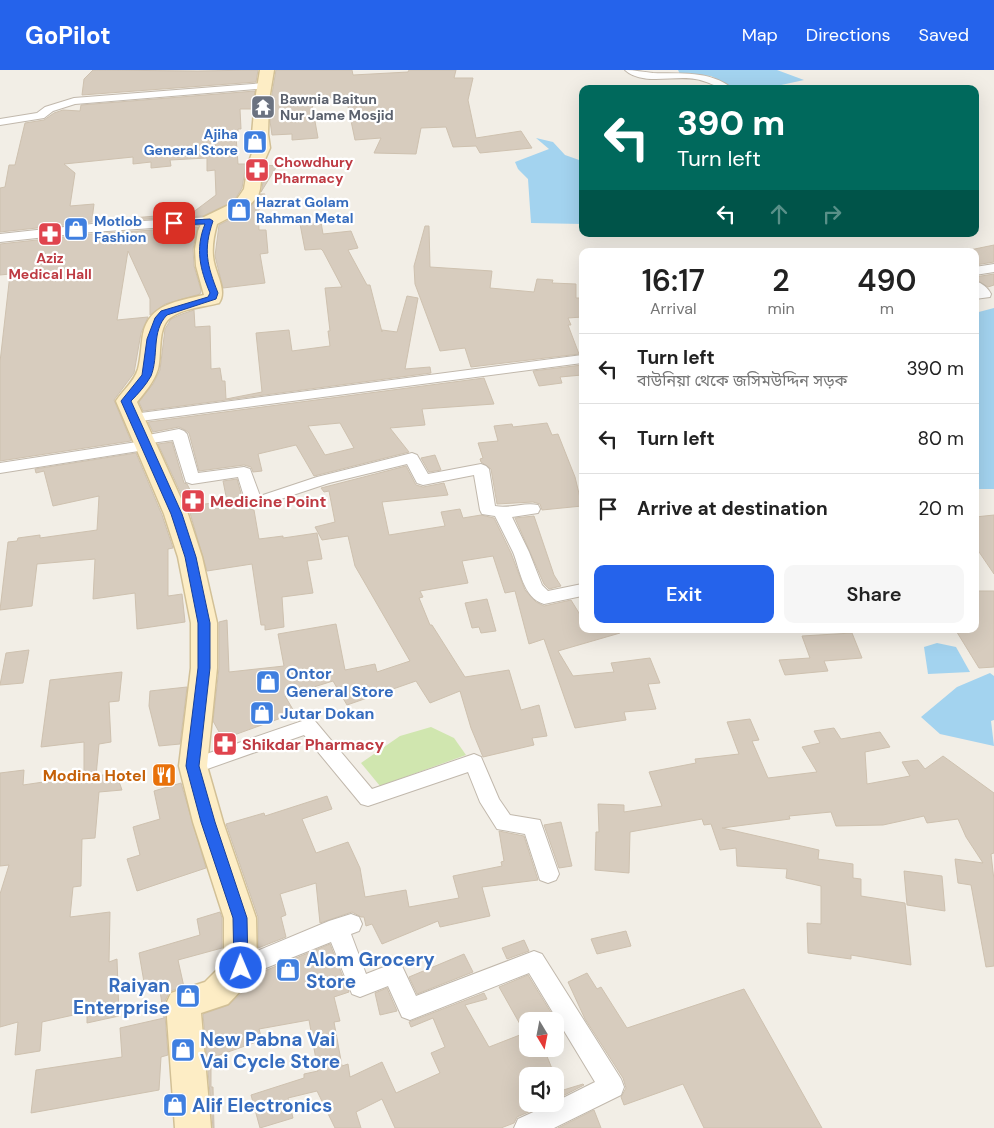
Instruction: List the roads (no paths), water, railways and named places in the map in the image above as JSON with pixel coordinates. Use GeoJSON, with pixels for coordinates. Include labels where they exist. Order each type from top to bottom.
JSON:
{"type":"FeatureCollection","features":[{"type":"Feature","properties":{"kind":"street"},"geometry":{"type":"LineString","coordinates":[[630,70],[637,74],[650,76],[696,76],[720,85]]}},
{"type":"Feature","properties":{"kind":"street"},"geometry":{"type":"LineString","coordinates":[[0,122],[40,116],[49,109],[74,100],[266,78],[262,100],[260,134],[262,148],[255,160],[252,190],[248,198],[234,211],[210,221],[92,228],[0,238]]}},
{"type":"Feature","properties":{"kind":"street"},"geometry":{"type":"LineString","coordinates":[[210,221],[204,237],[202,255],[204,269],[214,293],[212,299],[164,313],[158,320],[152,339],[146,375],[126,401],[179,523],[190,557],[204,623],[204,668],[193,766],[208,822],[240,918],[241,968]]}},
{"type":"Feature","properties":{"kind":"street"},"geometry":{"type":"LineString","coordinates":[[979,270],[994,268]]}},
{"type":"Feature","properties":{"kind":"street"},"geometry":{"type":"LineString","coordinates":[[979,289],[985,294],[979,295]]}},
{"type":"Feature","properties":{"kind":"street"},"geometry":{"type":"LineString","coordinates":[[133,418],[579,359]]}},
{"type":"Feature","properties":{"kind":"street"},"geometry":{"type":"LineString","coordinates":[[0,468],[179,434],[192,479],[244,472],[254,503],[323,480],[412,458],[423,480],[481,469],[488,510],[503,513],[532,509]]}},
{"type":"Feature","properties":{"kind":"street"},"geometry":{"type":"LineString","coordinates":[[503,513],[521,552],[534,587],[544,598],[579,591]]}},
{"type":"Feature","properties":{"kind":"street"},"geometry":{"type":"LineString","coordinates":[[193,766],[308,726],[368,798],[474,762],[490,802],[504,823],[533,826],[548,874]]}},
{"type":"Feature","properties":{"kind":"street"},"geometry":{"type":"LineString","coordinates":[[193,1128],[183,1004],[216,993],[241,968],[344,926],[360,986],[394,973],[410,1009],[534,961],[612,1087],[527,1128]]}},
{"type":"Feature","properties":{"kind":"water"},"geometry":{"type":"Polygon","coordinates":[[[678,70],[777,70],[804,80],[781,85],[728,85],[711,76],[680,74],[678,70]]]}},
{"type":"Feature","properties":{"kind":"water"},"geometry":{"type":"Polygon","coordinates":[[[536,138],[553,142],[565,155],[579,160],[579,224],[531,223],[528,179],[518,169],[515,162],[549,149],[536,138]]]}},
{"type":"Feature","properties":{"kind":"water"},"geometry":{"type":"Polygon","coordinates":[[[994,308],[994,489],[979,489],[979,312],[994,308]]]}},
{"type":"Feature","properties":{"kind":"water"},"geometry":{"type":"Polygon","coordinates":[[[937,643],[956,647],[970,672],[928,674],[924,647],[937,643]]]}},
{"type":"Feature","properties":{"kind":"water"},"geometry":{"type":"Polygon","coordinates":[[[990,673],[994,676],[994,720],[991,721],[994,746],[940,734],[921,717],[957,687],[990,673]]]}},
{"type":"Feature","properties":{"kind":"place","name":"Bawnia Baitun Nur Jame Mosjid"},"geometry":{"type":"Point","coordinates":[263,107]}},
{"type":"Feature","properties":{"kind":"place","name":"Ajiha General Store"},"geometry":{"type":"Point","coordinates":[255,142]}},
{"type":"Feature","properties":{"kind":"place","name":"Chowdhury Pharmacy"},"geometry":{"type":"Point","coordinates":[257,170]}},
{"type":"Feature","properties":{"kind":"place","name":"Hazrat Golam Rahman Metal"},"geometry":{"type":"Point","coordinates":[239,210]}},
{"type":"Feature","properties":{"kind":"place","name":"Motlob Fashion"},"geometry":{"type":"Point","coordinates":[76,229]}},
{"type":"Feature","properties":{"kind":"place","name":"Aziz Medical Hall"},"geometry":{"type":"Point","coordinates":[50,234]}},
{"type":"Feature","properties":{"kind":"place","name":"Medicine Point"},"geometry":{"type":"Point","coordinates":[193,501]}},
{"type":"Feature","properties":{"kind":"place","name":"Ontor General Store"},"geometry":{"type":"Point","coordinates":[268,682]}},
{"type":"Feature","properties":{"kind":"place","name":"Jutar Dokan"},"geometry":{"type":"Point","coordinates":[262,713]}},
{"type":"Feature","properties":{"kind":"place","name":"Shikdar Pharmacy"},"geometry":{"type":"Point","coordinates":[225,744]}},
{"type":"Feature","properties":{"kind":"place","name":"Modina Hotel"},"geometry":{"type":"Point","coordinates":[164,775]}},
{"type":"Feature","properties":{"kind":"place","name":"Alom Grocery Store"},"geometry":{"type":"Point","coordinates":[288,970]}},
{"type":"Feature","properties":{"kind":"place","name":"Raiyan Enterprise"},"geometry":{"type":"Point","coordinates":[188,996]}},
{"type":"Feature","properties":{"kind":"place","name":"New Pabna Vai Vai Cycle Store"},"geometry":{"type":"Point","coordinates":[183,1050]}},
{"type":"Feature","properties":{"kind":"place","name":"Alif Electronics"},"geometry":{"type":"Point","coordinates":[175,1105]}}]}
